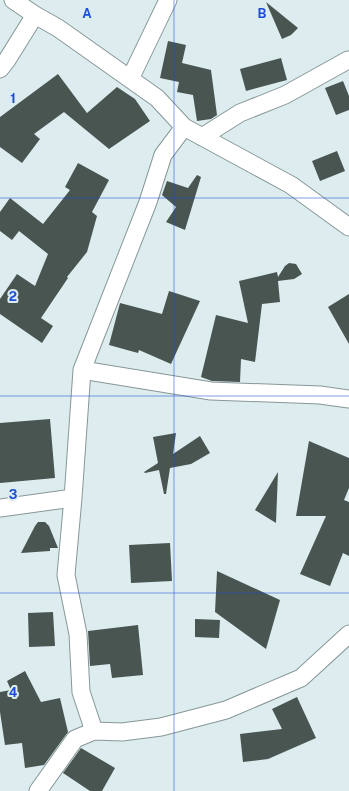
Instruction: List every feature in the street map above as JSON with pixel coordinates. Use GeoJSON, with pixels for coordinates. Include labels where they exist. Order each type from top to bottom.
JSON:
{"type":"FeatureCollection","features":[{"type":"Feature","properties":{"kind":"street"},"geometry":{"type":"LineString","coordinates":[[13,0],[58,28],[157,98],[184,126],[291,185],[349,227]]}},
{"type":"Feature","properties":{"kind":"street"},"geometry":{"type":"LineString","coordinates":[[130,79],[168,0]]}},
{"type":"Feature","properties":{"kind":"street"},"geometry":{"type":"LineString","coordinates":[[0,69],[35,15]]}},
{"type":"Feature","properties":{"kind":"street"},"geometry":{"type":"LineString","coordinates":[[202,137],[240,113],[285,95],[348,60]]}},
{"type":"Feature","properties":{"kind":"street"},"geometry":{"type":"LineString","coordinates":[[94,731],[81,692],[78,634],[66,575],[82,370],[148,202],[163,155],[184,126]]}},
{"type":"Feature","properties":{"kind":"street"},"geometry":{"type":"LineString","coordinates":[[82,370],[211,391],[320,395],[349,399]]}},
{"type":"Feature","properties":{"kind":"street"},"geometry":{"type":"LineString","coordinates":[[0,508],[73,498]]}},
{"type":"Feature","properties":{"kind":"street"},"geometry":{"type":"LineString","coordinates":[[38,791],[75,739],[94,731],[122,732],[161,727],[226,710],[301,678],[349,634]]}},
{"type":"Feature","properties":{"kind":"building"},"geometry":{"type":"Polygon","coordinates":[[[266,2],[298,28],[291,35],[282,39],[266,2]]]}},
{"type":"Feature","properties":{"kind":"building"},"geometry":{"type":"Polygon","coordinates":[[[168,41],[186,45],[182,63],[211,70],[217,115],[211,119],[197,121],[193,95],[177,92],[179,82],[160,78],[168,41]]]}},
{"type":"Feature","properties":{"kind":"building"},"geometry":{"type":"Polygon","coordinates":[[[281,58],[287,80],[246,91],[240,69],[281,58]]]}},
{"type":"Feature","properties":{"kind":"building"},"geometry":{"type":"Polygon","coordinates":[[[58,74],[87,113],[117,87],[135,99],[150,121],[109,149],[64,112],[34,134],[40,139],[22,163],[0,147],[0,117],[58,74]]]}},
{"type":"Feature","properties":{"kind":"building"},"geometry":{"type":"Polygon","coordinates":[[[343,81],[349,96],[349,110],[336,115],[325,88],[343,81]]]}},
{"type":"Feature","properties":{"kind":"building"},"geometry":{"type":"Polygon","coordinates":[[[337,151],[345,171],[320,181],[312,161],[337,151]]]}},
{"type":"Feature","properties":{"kind":"building"},"geometry":{"type":"Polygon","coordinates":[[[78,163],[109,180],[92,212],[97,216],[87,252],[67,277],[68,278],[41,318],[53,326],[42,343],[0,314],[0,299],[17,274],[35,286],[48,254],[19,231],[12,240],[0,231],[0,212],[10,198],[43,224],[70,190],[65,187],[78,163]]]}},
{"type":"Feature","properties":{"kind":"building"},"geometry":{"type":"Polygon","coordinates":[[[197,175],[201,177],[185,230],[166,222],[176,207],[162,195],[167,181],[188,188],[197,175]]]}},
{"type":"Feature","properties":{"kind":"building"},"geometry":{"type":"Polygon","coordinates":[[[289,263],[296,264],[302,274],[294,279],[278,281],[280,302],[262,304],[255,362],[241,359],[240,382],[212,381],[201,377],[216,315],[248,323],[239,281],[277,272],[278,277],[285,266],[289,263]]]}},
{"type":"Feature","properties":{"kind":"building"},"geometry":{"type":"Polygon","coordinates":[[[169,291],[200,301],[171,364],[139,350],[138,353],[109,345],[120,303],[162,314],[169,291]]]}},
{"type":"Feature","properties":{"kind":"building"},"geometry":{"type":"Polygon","coordinates":[[[349,294],[349,344],[328,307],[349,294]]]}},
{"type":"Feature","properties":{"kind":"building"},"geometry":{"type":"Polygon","coordinates":[[[50,419],[55,478],[0,483],[0,423],[50,419]]]}},
{"type":"Feature","properties":{"kind":"building"},"geometry":{"type":"Polygon","coordinates":[[[176,433],[173,454],[200,436],[210,453],[191,464],[170,468],[166,494],[164,494],[159,470],[144,472],[158,463],[153,437],[176,433]]]}},
{"type":"Feature","properties":{"kind":"building"},"geometry":{"type":"Polygon","coordinates":[[[309,441],[349,458],[349,488],[344,500],[349,502],[349,556],[343,553],[330,586],[300,574],[326,516],[296,516],[309,441]]]}},
{"type":"Feature","properties":{"kind":"building"},"geometry":{"type":"Polygon","coordinates":[[[278,472],[276,523],[255,510],[278,472]]]}},
{"type":"Feature","properties":{"kind":"building"},"geometry":{"type":"Polygon","coordinates":[[[38,522],[45,522],[49,526],[58,548],[50,548],[50,551],[21,553],[35,526],[38,522]]]}},
{"type":"Feature","properties":{"kind":"building"},"geometry":{"type":"Polygon","coordinates":[[[170,543],[172,581],[131,583],[129,545],[170,543]]]}},
{"type":"Feature","properties":{"kind":"building"},"geometry":{"type":"Polygon","coordinates":[[[217,571],[280,600],[266,649],[215,612],[217,571]]]}},
{"type":"Feature","properties":{"kind":"building"},"geometry":{"type":"Polygon","coordinates":[[[53,612],[55,646],[29,647],[28,613],[53,612]]]}},
{"type":"Feature","properties":{"kind":"building"},"geometry":{"type":"Polygon","coordinates":[[[195,619],[220,620],[219,638],[195,637],[195,619]]]}},
{"type":"Feature","properties":{"kind":"building"},"geometry":{"type":"Polygon","coordinates":[[[138,625],[143,675],[112,678],[110,664],[90,666],[88,631],[138,625]]]}},
{"type":"Feature","properties":{"kind":"building"},"geometry":{"type":"Polygon","coordinates":[[[25,671],[41,702],[60,698],[68,732],[44,765],[25,768],[22,743],[5,745],[0,712],[0,692],[11,690],[7,681],[25,671]]]}},
{"type":"Feature","properties":{"kind":"building"},"geometry":{"type":"Polygon","coordinates":[[[297,697],[316,738],[268,759],[243,762],[240,734],[282,729],[272,709],[297,697]]]}},
{"type":"Feature","properties":{"kind":"building"},"geometry":{"type":"Polygon","coordinates":[[[81,748],[115,768],[102,791],[90,791],[63,773],[81,748]]]}}]}
